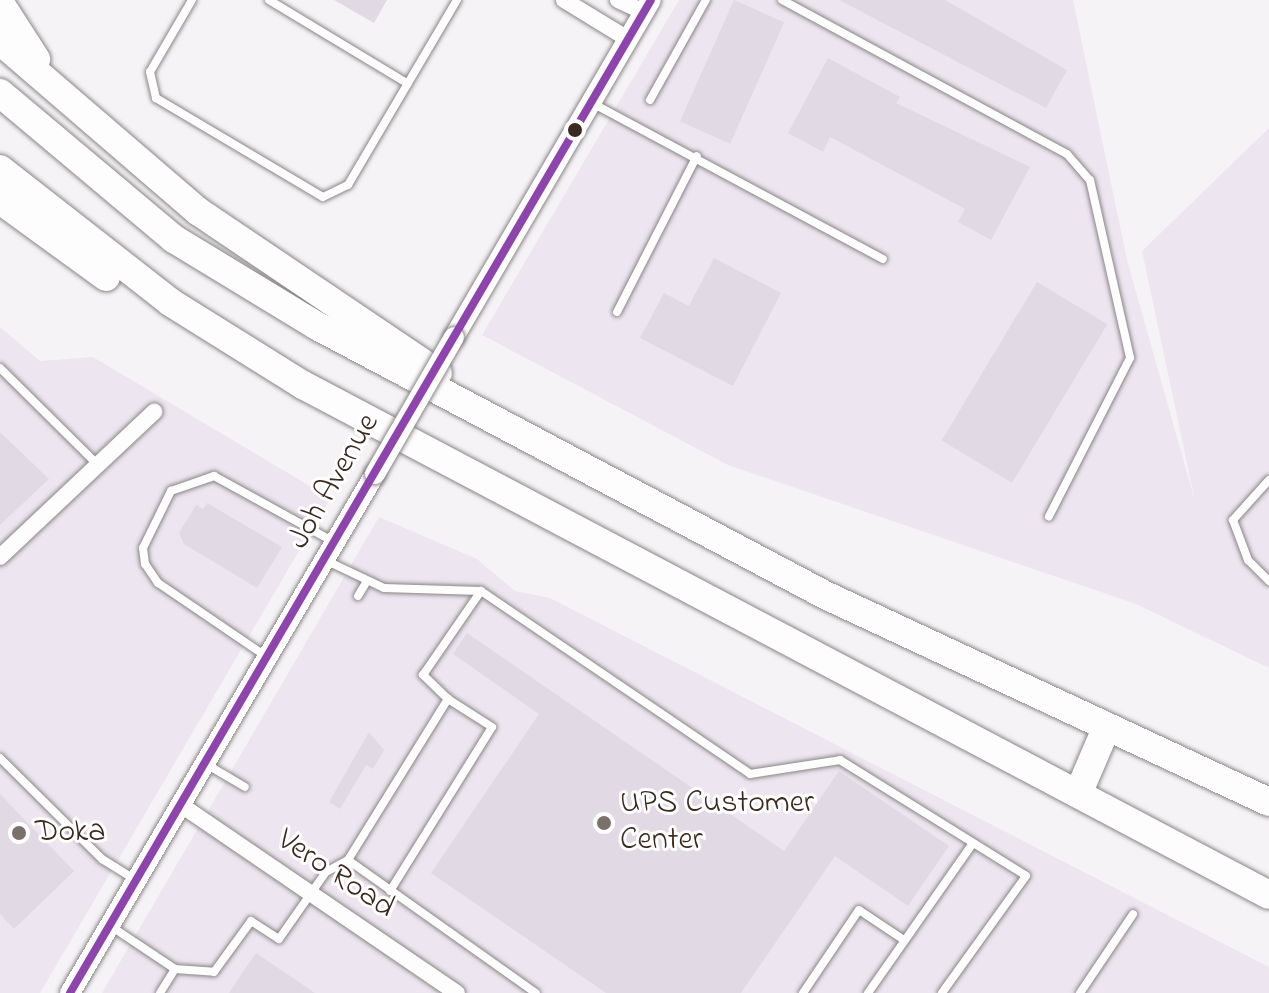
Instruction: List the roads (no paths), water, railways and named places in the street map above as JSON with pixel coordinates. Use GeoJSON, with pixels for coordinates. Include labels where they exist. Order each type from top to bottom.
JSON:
{"type":"FeatureCollection","features":[{"type":"Feature","properties":{"kind":"highway"},"geometry":{"type":"LineString","coordinates":[[0,3],[28,50],[121,150]]}},
{"type":"Feature","properties":{"kind":"highway"},"geometry":{"type":"LineString","coordinates":[[0,41],[121,150],[199,212],[568,460]]}},
{"type":"Feature","properties":{"kind":"highway"},"geometry":{"type":"LineString","coordinates":[[0,93],[128,205],[204,259],[568,460],[1105,731],[1269,802]]}},
{"type":"Feature","properties":{"kind":"highway"},"geometry":{"type":"LineString","coordinates":[[0,169],[181,310],[439,457]]}},
{"type":"Feature","properties":{"kind":"highway"},"geometry":{"type":"LineString","coordinates":[[0,200],[198,335],[439,457],[1269,895]]}},
{"type":"Feature","properties":{"kind":"highway"},"geometry":{"type":"LineString","coordinates":[[1078,794],[1105,731]]}},
{"type":"Feature","properties":{"kind":"street"},"geometry":{"type":"LineString","coordinates":[[564,0],[628,39]]}},
{"type":"Feature","properties":{"kind":"street"},"geometry":{"type":"LineString","coordinates":[[618,0],[648,6]]}},
{"type":"Feature","properties":{"kind":"street","name":"Joh Avenue"},"geometry":{"type":"LineString","coordinates":[[70,993],[648,6]]}},
{"type":"Feature","properties":{"kind":"street"},"geometry":{"type":"LineString","coordinates":[[0,557],[154,412]]}},
{"type":"Feature","properties":{"kind":"street","name":"Vero Road"},"geometry":{"type":"LineString","coordinates":[[181,805],[457,993]]}},
{"type":"Feature","properties":{"kind":"lane"},"geometry":{"type":"LineString","coordinates":[[192,0],[150,72],[156,98],[316,195],[348,185],[457,0]]}},
{"type":"Feature","properties":{"kind":"lane"},"geometry":{"type":"LineString","coordinates":[[269,0],[408,84]]}},
{"type":"Feature","properties":{"kind":"lane"},"geometry":{"type":"LineString","coordinates":[[650,100],[706,0]]}},
{"type":"Feature","properties":{"kind":"lane"},"geometry":{"type":"LineString","coordinates":[[782,0],[1067,154],[1090,180],[1130,358],[1049,516]]}},
{"type":"Feature","properties":{"kind":"lane"},"geometry":{"type":"LineString","coordinates":[[591,102],[697,156],[883,259]]}},
{"type":"Feature","properties":{"kind":"lane"},"geometry":{"type":"LineString","coordinates":[[617,312],[697,156]]}},
{"type":"Feature","properties":{"kind":"lane"},"geometry":{"type":"LineString","coordinates":[[0,368],[98,465]]}},
{"type":"Feature","properties":{"kind":"lane"},"geometry":{"type":"LineString","coordinates":[[267,657],[158,583],[145,564],[143,548],[171,491],[214,476],[329,551],[367,581],[481,591],[750,774],[840,760],[1026,876],[942,993]]}},
{"type":"Feature","properties":{"kind":"lane"},"geometry":{"type":"LineString","coordinates":[[1269,480],[1233,520],[1248,560],[1269,581]]}},
{"type":"Feature","properties":{"kind":"lane"},"geometry":{"type":"LineString","coordinates":[[358,596],[367,581]]}},
{"type":"Feature","properties":{"kind":"lane"},"geometry":{"type":"LineString","coordinates":[[390,891],[492,727],[448,699],[423,675],[481,591]]}},
{"type":"Feature","properties":{"kind":"lane"},"geometry":{"type":"LineString","coordinates":[[110,926],[175,969],[214,972],[251,921],[279,939],[311,893],[348,860],[448,699]]}},
{"type":"Feature","properties":{"kind":"lane"},"geometry":{"type":"LineString","coordinates":[[0,758],[102,859],[136,881]]}},
{"type":"Feature","properties":{"kind":"lane"},"geometry":{"type":"LineString","coordinates":[[205,763],[245,787]]}},
{"type":"Feature","properties":{"kind":"lane"},"geometry":{"type":"LineString","coordinates":[[868,993],[973,843]]}},
{"type":"Feature","properties":{"kind":"lane"},"geometry":{"type":"LineString","coordinates":[[348,860],[536,993]]}},
{"type":"Feature","properties":{"kind":"lane"},"geometry":{"type":"LineString","coordinates":[[803,993],[859,910],[904,940]]}},
{"type":"Feature","properties":{"kind":"lane"},"geometry":{"type":"LineString","coordinates":[[1080,993],[1133,914]]}},
{"type":"Feature","properties":{"kind":"lane"},"geometry":{"type":"LineString","coordinates":[[160,993],[175,969]]}},
{"type":"Feature","properties":{"kind":"place","name":"UPS Customer Center"},"geometry":{"type":"Point","coordinates":[604,823]}},
{"type":"Feature","properties":{"kind":"place","name":"Doka"},"geometry":{"type":"Point","coordinates":[19,833]}}]}
